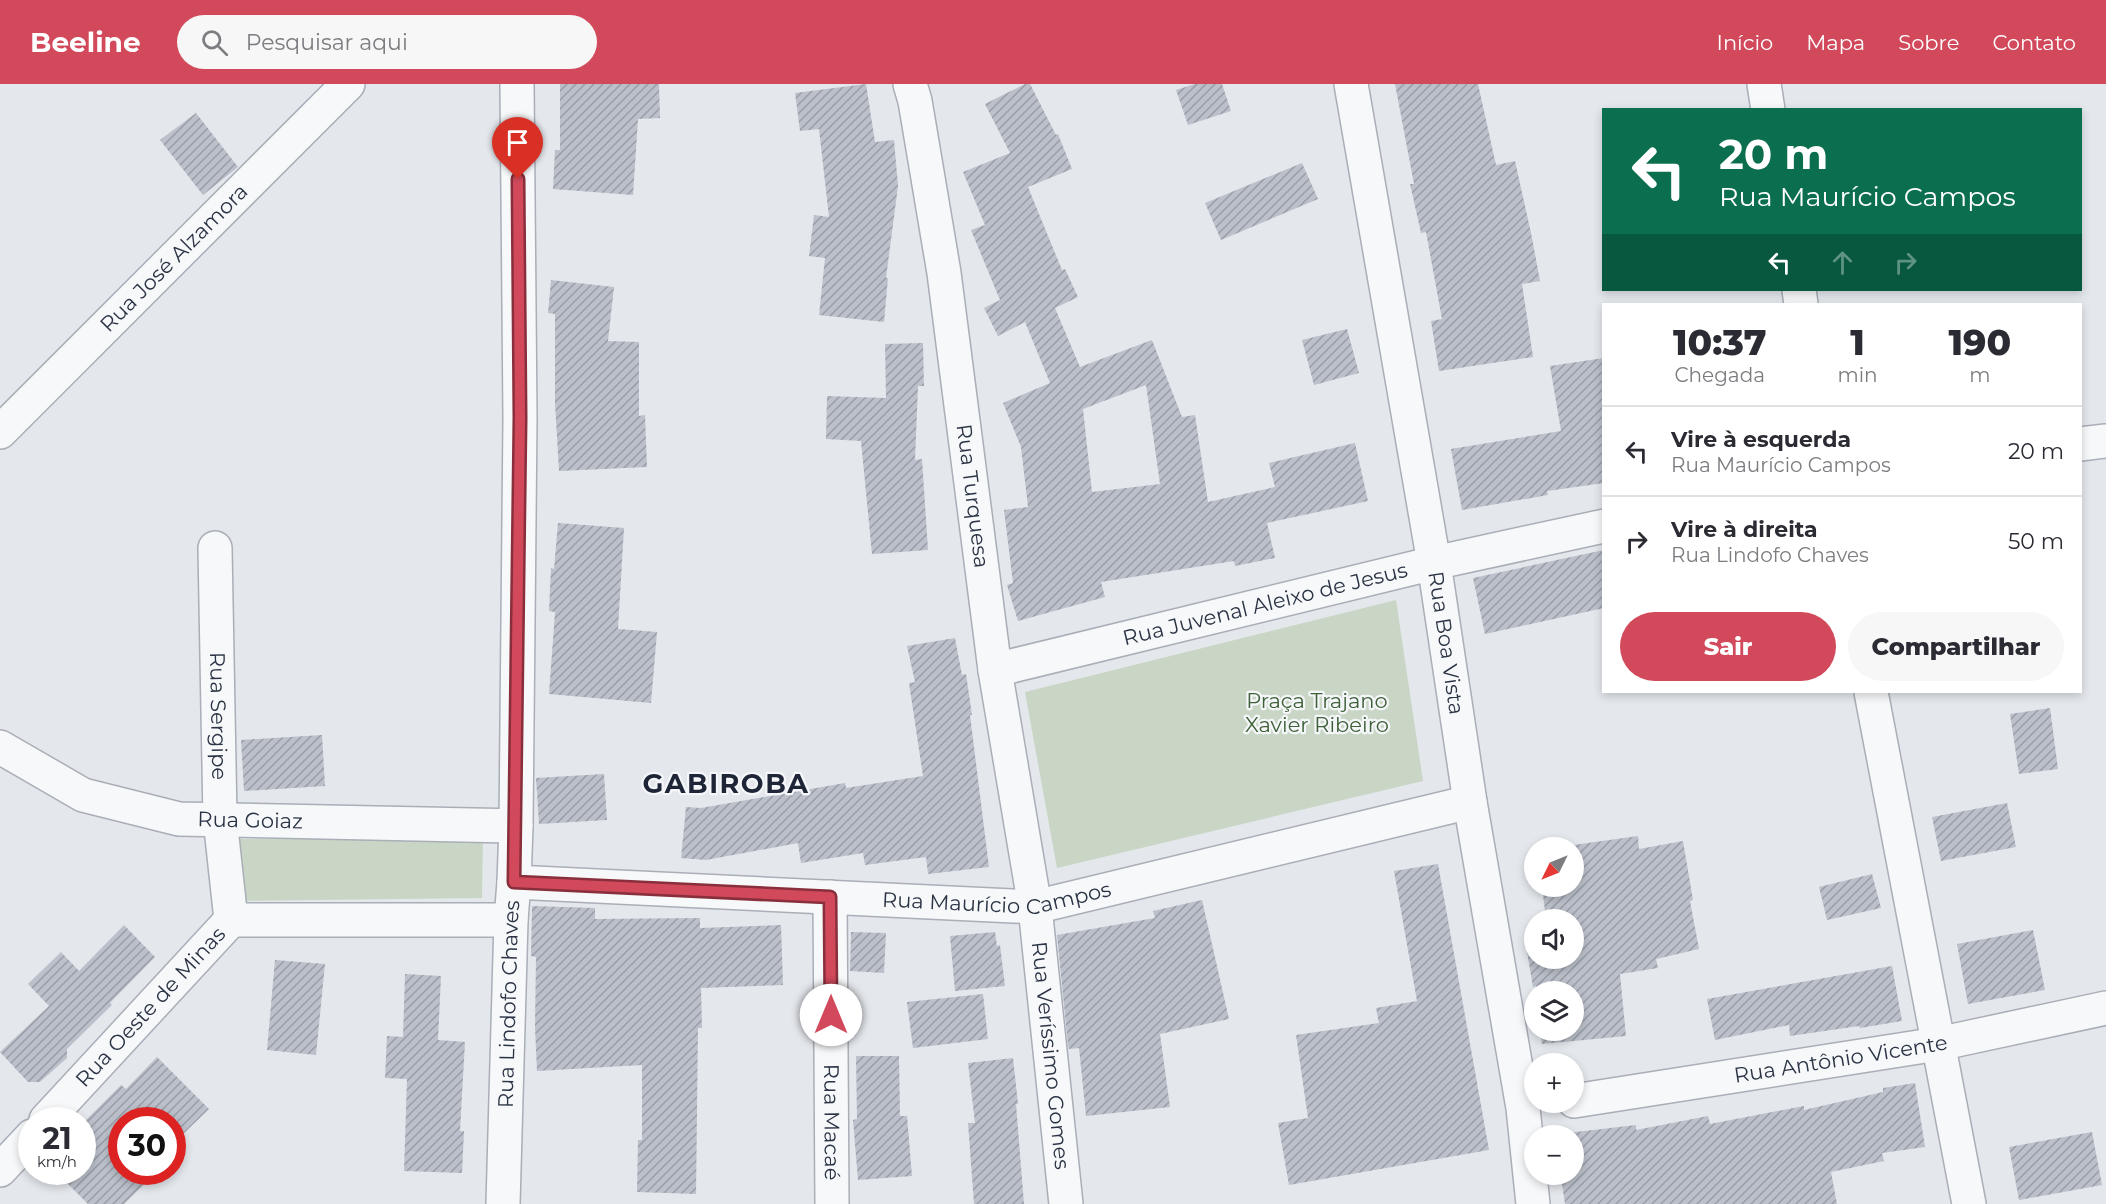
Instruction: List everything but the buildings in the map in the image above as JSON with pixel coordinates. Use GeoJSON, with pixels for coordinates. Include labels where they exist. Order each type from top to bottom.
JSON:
{"type":"FeatureCollection","features":[{"type":"Feature","properties":{"kind":"street","name":"Rua José Alzamora"},"geometry":{"type":"LineString","coordinates":[[0,432],[348,84]]}},
{"type":"Feature","properties":{"kind":"street","name":"Rua Lindofo Chaves"},"geometry":{"type":"LineString","coordinates":[[502,1204],[510,920],[516,826],[520,418],[517,84]]}},
{"type":"Feature","properties":{"kind":"street","name":"Rua Turquesa"},"geometry":{"type":"LineString","coordinates":[[910,84],[915,101],[944,273],[995,670],[1035,907]]}},
{"type":"Feature","properties":{"kind":"street","name":"Rua Boa Vista"},"geometry":{"type":"LineString","coordinates":[[1351,84],[1434,563],[1470,802],[1523,1108],[1533,1204]]}},
{"type":"Feature","properties":{"kind":"street"},"geometry":{"type":"LineString","coordinates":[[1764,84],[1768,108]]}},
{"type":"Feature","properties":{"kind":"street"},"geometry":{"type":"LineString","coordinates":[[2082,444],[2106,441]]}},
{"type":"Feature","properties":{"kind":"street","name":"Rua Juvenal Aleixo de Jesus"},"geometry":{"type":"LineString","coordinates":[[995,670],[1434,563],[1602,526]]}},
{"type":"Feature","properties":{"kind":"street","name":"Rua Sergipe"},"geometry":{"type":"LineString","coordinates":[[216,548],[220,819],[231,920]]}},
{"type":"Feature","properties":{"kind":"street"},"geometry":{"type":"LineString","coordinates":[[1871,693],[1969,1204]]}},
{"type":"Feature","properties":{"kind":"street","name":"Rua Goiaz"},"geometry":{"type":"LineString","coordinates":[[0,747],[83,795],[179,819],[516,826]]}},
{"type":"Feature","properties":{"kind":"street","name":"Rua Maurício Campos"},"geometry":{"type":"LineString","coordinates":[[514,882],[1035,907],[1470,802]]}},
{"type":"Feature","properties":{"kind":"street","name":"Rua Macaé"},"geometry":{"type":"LineString","coordinates":[[830,897],[832,1204]]}},
{"type":"Feature","properties":{"kind":"street","name":"Rua Veríssimo Gomes"},"geometry":{"type":"LineString","coordinates":[[1035,907],[1066,1204]]}},
{"type":"Feature","properties":{"kind":"street"},"geometry":{"type":"LineString","coordinates":[[231,920],[510,920]]}},
{"type":"Feature","properties":{"kind":"street","name":"Rua Oeste de Minas"},"geometry":{"type":"LineString","coordinates":[[58,1107],[231,920]]}},
{"type":"Feature","properties":{"kind":"street","name":"Rua Antônio Vicente"},"geometry":{"type":"LineString","coordinates":[[1584,1099],[1938,1044],[2106,1008]]}},
{"type":"Feature","properties":{"kind":"street"},"geometry":{"type":"LineString","coordinates":[[0,1170],[18,1151]]}},
{"type":"Feature","properties":{"kind":"green space","name":"Praça Trajano Xavier Ribeiro"},"geometry":{"type":"Polygon","coordinates":[[[1396,600],[1423,781],[1057,868],[1025,692],[1396,600]]]}},
{"type":"Feature","properties":{"kind":"green space"},"geometry":{"type":"Polygon","coordinates":[[[237,839],[483,839],[482,898],[241,901],[237,839]]]}},
{"type":"Feature","properties":{"kind":"district","name":"GABIROBA"},"geometry":{"type":"Point","coordinates":[726,784]}},
{"type":"Feature","properties":{"kind":"route"},"geometry":{"type":"LineString","coordinates":[[518,179],[520,418],[514,882],[830,897],[831,1015]]}}]}
